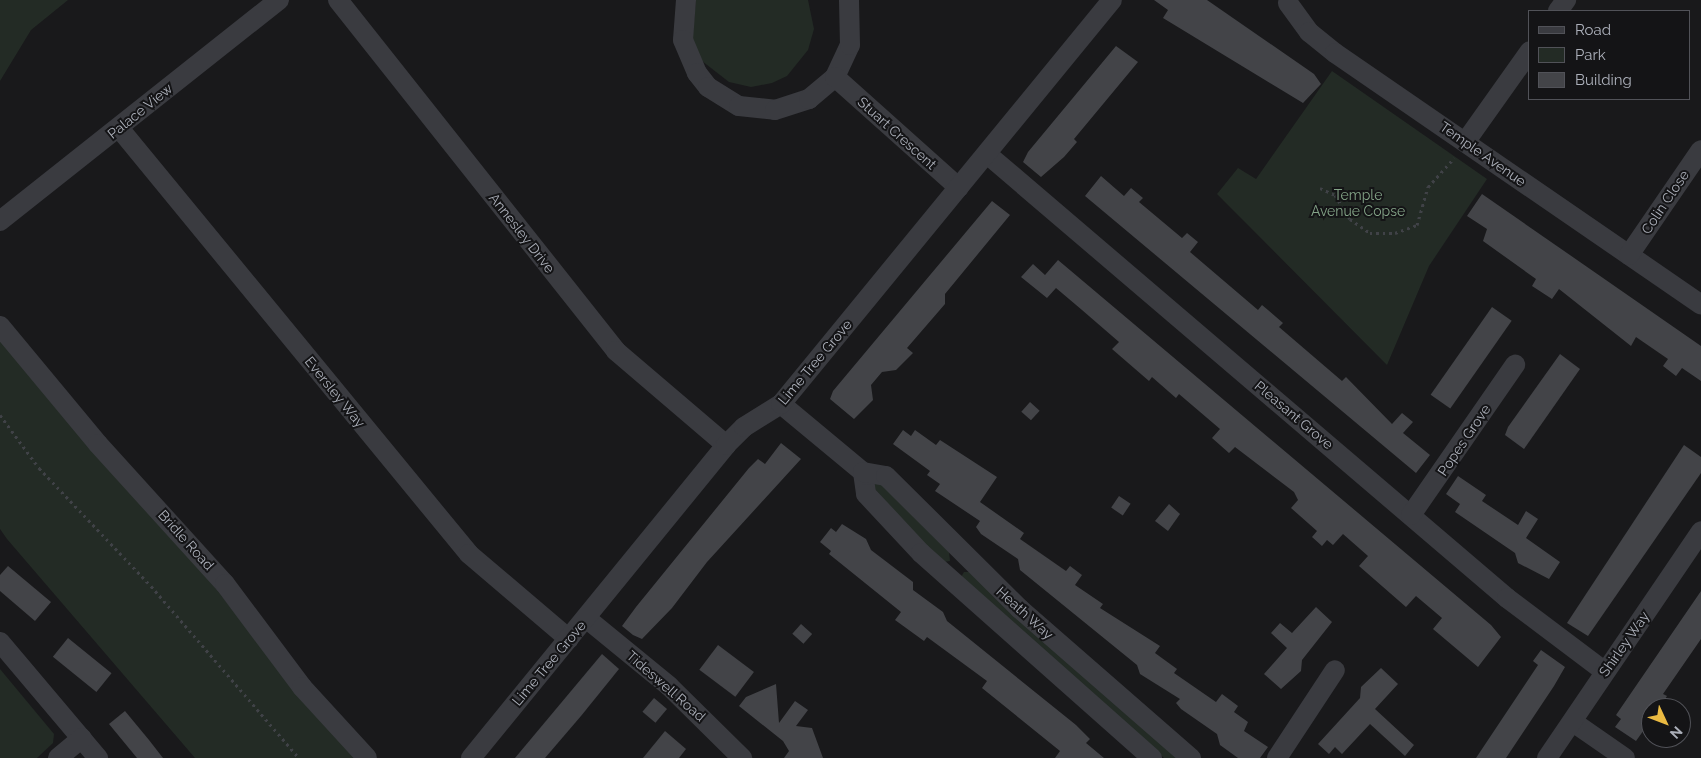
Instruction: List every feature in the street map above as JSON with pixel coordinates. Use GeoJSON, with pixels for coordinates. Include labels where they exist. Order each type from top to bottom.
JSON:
{"type":"FeatureCollection","features":[{"type":"Feature","properties":{"kind":"street","name":"Palace View"},"geometry":{"type":"LineString","coordinates":[[0,221],[279,0]]}},
{"type":"Feature","properties":{"kind":"street","name":"Annesley Drive"},"geometry":{"type":"LineString","coordinates":[[338,0],[616,351],[726,445]]}},
{"type":"Feature","properties":{"kind":"street"},"geometry":{"type":"LineString","coordinates":[[686,0],[682,22],[688,58],[702,80],[723,98],[748,108],[775,110],[809,100],[834,77],[850,45],[849,0]]}},
{"type":"Feature","properties":{"kind":"street","name":"Lime Tree Grove"},"geometry":{"type":"LineString","coordinates":[[471,758],[726,445],[744,427],[781,404],[1112,0]]}},
{"type":"Feature","properties":{"kind":"street","name":"Temple Avenue"},"geometry":{"type":"LineString","coordinates":[[1284,1],[1320,43],[1466,141],[1701,305]]}},
{"type":"Feature","properties":{"kind":"street"},"geometry":{"type":"LineString","coordinates":[[1466,141],[1528,54]]}},
{"type":"Feature","properties":{"kind":"street","name":"Stuart Crescent"},"geometry":{"type":"LineString","coordinates":[[834,77],[959,188]]}},
{"type":"Feature","properties":{"kind":"street","name":"Eversley Way"},"geometry":{"type":"LineString","coordinates":[[119,128],[470,554],[569,639]]}},
{"type":"Feature","properties":{"kind":"street","name":"Colin Close"},"geometry":{"type":"LineString","coordinates":[[1630,255],[1701,150]]}},
{"type":"Feature","properties":{"kind":"street","name":"Pleasant Grove"},"geometry":{"type":"LineString","coordinates":[[987,154],[1528,615],[1604,671]]}},
{"type":"Feature","properties":{"kind":"street","name":"Bridle Road"},"geometry":{"type":"LineString","coordinates":[[0,326],[98,444],[208,563],[316,705],[367,758]]}},
{"type":"Feature","properties":{"kind":"street","name":"Popes Grove"},"geometry":{"type":"LineString","coordinates":[[1411,515],[1515,365]]}},
{"type":"Feature","properties":{"kind":"street","name":"Heath Way"},"geometry":{"type":"LineString","coordinates":[[781,404],[863,472],[886,476],[965,558],[1190,758]]}},
{"type":"Feature","properties":{"kind":"street","name":"Heath Way"},"geometry":{"type":"LineString","coordinates":[[863,472],[866,494],[947,576],[1152,758]]}},
{"type":"Feature","properties":{"kind":"street","name":"Shirley Way"},"geometry":{"type":"LineString","coordinates":[[1547,758],[1573,722],[1604,671],[1701,531]]}},
{"type":"Feature","properties":{"kind":"street"},"geometry":{"type":"LineString","coordinates":[[947,576],[965,558]]}},
{"type":"Feature","properties":{"kind":"street","name":"Tideswell Road"},"geometry":{"type":"LineString","coordinates":[[586,618],[670,686],[742,758]]}},
{"type":"Feature","properties":{"kind":"street"},"geometry":{"type":"LineString","coordinates":[[0,642],[98,758]]}},
{"type":"Feature","properties":{"kind":"street"},"geometry":{"type":"LineString","coordinates":[[1277,758],[1335,670]]}},
{"type":"Feature","properties":{"kind":"street"},"geometry":{"type":"LineString","coordinates":[[1573,722],[1625,758]]}},
{"type":"Feature","properties":{"kind":"street"},"geometry":{"type":"LineString","coordinates":[[58,758],[82,738]]}},
{"type":"Feature","properties":{"kind":"path"},"geometry":{"type":"LineString","coordinates":[[1320,188],[1335,195],[1350,219],[1370,233],[1395,233],[1417,225],[1428,187],[1466,141]]}},
{"type":"Feature","properties":{"kind":"path"},"geometry":{"type":"LineString","coordinates":[[0,415],[40,468],[151,586],[299,758]]}},
{"type":"Feature","properties":{"kind":"green space"},"geometry":{"type":"Polygon","coordinates":[[[0,0],[68,0],[31,30],[0,81],[0,0]]]}},
{"type":"Feature","properties":{"kind":"green space"},"geometry":{"type":"Polygon","coordinates":[[[696,0],[808,0],[814,29],[808,50],[787,76],[772,83],[751,87],[729,82],[702,61],[692,42],[696,0]]]}},
{"type":"Feature","properties":{"kind":"green space","name":"Temple Avenue Copse"},"geometry":{"type":"Polygon","coordinates":[[[1332,71],[1487,179],[1429,266],[1387,365],[1217,194],[1238,168],[1256,179],[1332,71]]]}},
{"type":"Feature","properties":{"kind":"green space"},"geometry":{"type":"Polygon","coordinates":[[[0,337],[197,564],[309,709],[357,758],[195,758],[7,539],[0,529],[0,337]]]}},
{"type":"Feature","properties":{"kind":"green space"},"geometry":{"type":"Polygon","coordinates":[[[875,476],[949,552],[950,561],[944,562],[923,544],[868,481],[875,476]]]}},
{"type":"Feature","properties":{"kind":"green space"},"geometry":{"type":"Polygon","coordinates":[[[964,572],[969,572],[1181,758],[1164,758],[961,577],[964,572]]]}},
{"type":"Feature","properties":{"kind":"green space"},"geometry":{"type":"Polygon","coordinates":[[[0,669],[54,734],[53,743],[37,758],[0,758],[0,669]]]}},
{"type":"Feature","properties":{"kind":"building"},"geometry":{"type":"Polygon","coordinates":[[[1154,0],[1207,0],[1314,74],[1321,84],[1303,103],[1163,18],[1168,10],[1154,0]]]}},
{"type":"Feature","properties":{"kind":"building"},"geometry":{"type":"Polygon","coordinates":[[[1116,46],[1138,62],[1074,139],[1077,142],[1064,157],[1041,177],[1023,162],[1028,152],[1116,46]]]}},
{"type":"Feature","properties":{"kind":"building"},"geometry":{"type":"Polygon","coordinates":[[[1101,176],[1124,196],[1131,188],[1143,198],[1139,202],[1182,238],[1187,233],[1198,242],[1190,252],[1258,310],[1262,305],[1268,310],[1283,323],[1279,327],[1342,381],[1346,377],[1392,424],[1402,413],[1413,422],[1403,433],[1430,455],[1416,473],[1085,196],[1101,176]]]}},
{"type":"Feature","properties":{"kind":"building"},"geometry":{"type":"Polygon","coordinates":[[[1482,194],[1701,346],[1701,381],[1682,368],[1676,376],[1663,366],[1668,359],[1636,337],[1631,346],[1559,289],[1552,299],[1532,286],[1536,279],[1483,241],[1487,229],[1467,216],[1482,194]]]}},
{"type":"Feature","properties":{"kind":"building"},"geometry":{"type":"Polygon","coordinates":[[[992,201],[1010,215],[945,294],[945,304],[907,348],[913,353],[896,370],[882,372],[871,385],[873,400],[854,419],[830,399],[833,391],[992,201]]]}},
{"type":"Feature","properties":{"kind":"building"},"geometry":{"type":"Polygon","coordinates":[[[1058,260],[1491,625],[1501,637],[1478,667],[1433,629],[1442,618],[1416,596],[1406,607],[1359,566],[1368,556],[1343,534],[1333,545],[1327,540],[1322,546],[1312,537],[1317,531],[1291,508],[1298,500],[1294,492],[1235,447],[1229,453],[1212,438],[1220,429],[1179,394],[1176,398],[1152,377],[1149,381],[1112,349],[1119,342],[1082,310],[1056,288],[1047,298],[1021,277],[1033,264],[1045,275],[1058,260]]]}},
{"type":"Feature","properties":{"kind":"building"},"geometry":{"type":"Polygon","coordinates":[[[1492,307],[1512,321],[1450,408],[1431,395],[1492,307]]]}},
{"type":"Feature","properties":{"kind":"building"},"geometry":{"type":"Polygon","coordinates":[[[1560,354],[1580,369],[1524,449],[1505,435],[1508,427],[1560,354]]]}},
{"type":"Feature","properties":{"kind":"building"},"geometry":{"type":"Polygon","coordinates":[[[1030,402],[1040,411],[1031,420],[1021,412],[1030,402]]]}},
{"type":"Feature","properties":{"kind":"building"},"geometry":{"type":"Polygon","coordinates":[[[903,430],[911,436],[915,430],[936,445],[940,440],[997,477],[980,502],[1024,533],[1020,539],[1066,571],[1070,566],[1082,575],[1075,585],[1103,604],[1100,608],[1160,646],[1155,653],[1177,669],[1174,673],[1216,702],[1222,694],[1238,706],[1234,712],[1248,722],[1244,731],[1268,747],[1260,758],[1238,758],[1220,745],[1217,734],[1181,709],[1176,703],[1180,699],[1140,674],[1137,665],[1020,570],[1018,559],[981,534],[976,527],[980,521],[935,491],[940,484],[927,475],[930,471],[893,444],[903,430]]]}},
{"type":"Feature","properties":{"kind":"building"},"geometry":{"type":"Polygon","coordinates":[[[781,443],[801,459],[707,562],[672,608],[642,639],[633,635],[622,626],[749,468],[758,459],[765,464],[781,443]]]}},
{"type":"Feature","properties":{"kind":"building"},"geometry":{"type":"Polygon","coordinates":[[[1684,445],[1701,457],[1701,473],[1588,636],[1567,623],[1684,445]]]}},
{"type":"Feature","properties":{"kind":"building"},"geometry":{"type":"Polygon","coordinates":[[[1458,476],[1486,495],[1482,501],[1518,525],[1526,511],[1538,519],[1526,538],[1560,562],[1549,579],[1518,563],[1515,553],[1455,512],[1460,504],[1446,494],[1458,476]]]}},
{"type":"Feature","properties":{"kind":"building"},"geometry":{"type":"Polygon","coordinates":[[[1119,496],[1131,504],[1123,515],[1111,508],[1119,496]]]}},
{"type":"Feature","properties":{"kind":"building"},"geometry":{"type":"Polygon","coordinates":[[[1169,504],[1180,514],[1168,531],[1155,521],[1169,504]]]}},
{"type":"Feature","properties":{"kind":"building"},"geometry":{"type":"Polygon","coordinates":[[[842,524],[866,539],[871,550],[913,582],[913,590],[943,612],[947,621],[1076,725],[1090,739],[1086,743],[1104,758],[1055,758],[1060,751],[982,688],[987,681],[927,637],[924,641],[895,620],[901,612],[829,554],[831,551],[820,542],[831,528],[836,532],[842,524]]]}},
{"type":"Feature","properties":{"kind":"building"},"geometry":{"type":"Polygon","coordinates":[[[8,566],[51,602],[35,621],[0,591],[0,575],[8,566]]]}},
{"type":"Feature","properties":{"kind":"building"},"geometry":{"type":"Polygon","coordinates":[[[1701,591],[1701,639],[1663,694],[1667,696],[1666,698],[1641,698],[1641,734],[1636,741],[1615,727],[1621,719],[1616,715],[1701,591]]]}},
{"type":"Feature","properties":{"kind":"building"},"geometry":{"type":"Polygon","coordinates":[[[1316,607],[1332,622],[1302,660],[1301,671],[1281,689],[1264,674],[1287,648],[1271,633],[1280,623],[1292,633],[1316,607]]]}},
{"type":"Feature","properties":{"kind":"building"},"geometry":{"type":"Polygon","coordinates":[[[801,624],[812,634],[803,644],[792,634],[801,624]]]}},
{"type":"Feature","properties":{"kind":"building"},"geometry":{"type":"Polygon","coordinates":[[[68,638],[112,673],[96,692],[53,657],[68,638]]]}},
{"type":"Feature","properties":{"kind":"building"},"geometry":{"type":"Polygon","coordinates":[[[718,645],[754,672],[735,697],[699,670],[718,645]]]}},
{"type":"Feature","properties":{"kind":"building"},"geometry":{"type":"Polygon","coordinates":[[[1541,650],[1565,667],[1554,686],[1506,758],[1476,758],[1538,665],[1533,661],[1541,650]]]}},
{"type":"Feature","properties":{"kind":"building"},"geometry":{"type":"Polygon","coordinates":[[[602,654],[619,669],[581,716],[545,758],[515,758],[602,654]]]}},
{"type":"Feature","properties":{"kind":"building"},"geometry":{"type":"Polygon","coordinates":[[[1381,668],[1398,684],[1375,709],[1414,745],[1405,756],[1370,724],[1342,754],[1335,747],[1329,754],[1318,744],[1360,698],[1361,687],[1381,668]]]}},
{"type":"Feature","properties":{"kind":"building"},"geometry":{"type":"Polygon","coordinates":[[[776,684],[779,723],[795,701],[808,710],[796,726],[812,728],[823,758],[784,758],[789,751],[783,741],[739,706],[746,697],[776,684]]]}},
{"type":"Feature","properties":{"kind":"building"},"geometry":{"type":"Polygon","coordinates":[[[654,698],[667,709],[655,723],[642,712],[654,698]]]}},
{"type":"Feature","properties":{"kind":"building"},"geometry":{"type":"Polygon","coordinates":[[[125,711],[163,758],[137,758],[109,724],[125,711]]]}},
{"type":"Feature","properties":{"kind":"building"},"geometry":{"type":"Polygon","coordinates":[[[665,731],[686,749],[679,758],[643,758],[665,731]]]}}]}
